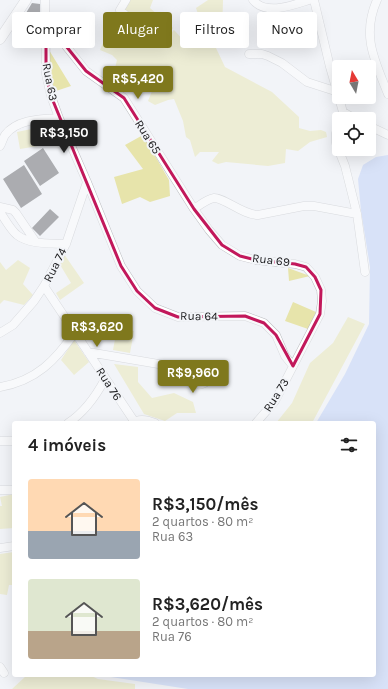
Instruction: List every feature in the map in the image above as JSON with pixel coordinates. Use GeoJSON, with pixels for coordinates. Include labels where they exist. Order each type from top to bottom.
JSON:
{"type":"FeatureCollection","features":[{"type":"Feature","properties":{"kind":"main road"},"geometry":{"type":"LineString","coordinates":[[0,39],[26,0]]}},
{"type":"Feature","properties":{"kind":"street"},"geometry":{"type":"LineString","coordinates":[[41,0],[45,9]]}},
{"type":"Feature","properties":{"kind":"street","name":"Rua 63"},"geometry":{"type":"LineString","coordinates":[[44,0],[45,12]]}},
{"type":"Feature","properties":{"kind":"street"},"geometry":{"type":"LineString","coordinates":[[122,12],[120,10],[126,0]]}},
{"type":"Feature","properties":{"kind":"street"},"geometry":{"type":"LineString","coordinates":[[253,0],[258,6],[268,8],[286,7],[309,0]]}},
{"type":"Feature","properties":{"kind":"street"},"geometry":{"type":"LineString","coordinates":[[314,0],[332,73]]}},
{"type":"Feature","properties":{"kind":"street"},"geometry":{"type":"LineString","coordinates":[[377,0],[370,22],[369,36],[376,62],[388,94]]}},
{"type":"Feature","properties":{"kind":"street","name":"Rua 63"},"geometry":{"type":"LineString","coordinates":[[46,48],[46,74],[51,96],[58,118],[87,182]]}},
{"type":"Feature","properties":{"kind":"street","name":"Rua 65"},"geometry":{"type":"LineString","coordinates":[[68,48],[86,71],[124,98],[194,209]]}},
{"type":"Feature","properties":{"kind":"street"},"geometry":{"type":"LineString","coordinates":[[249,54],[262,54],[268,56],[307,82],[332,90]]}},
{"type":"Feature","properties":{"kind":"street"},"geometry":{"type":"LineString","coordinates":[[0,146],[6,134],[15,126],[32,120],[58,118]]}},
{"type":"Feature","properties":{"kind":"street"},"geometry":{"type":"LineString","coordinates":[[376,129],[388,135]]}},
{"type":"Feature","properties":{"kind":"street"},"geometry":{"type":"LineString","coordinates":[[341,156],[345,166],[356,214],[365,272]]}},
{"type":"Feature","properties":{"kind":"street","name":"Rua 74"},"geometry":{"type":"LineString","coordinates":[[0,333],[14,325],[34,301],[44,286],[66,244],[87,182]]}},
{"type":"Feature","properties":{"kind":"street","name":"Rua 64"},"geometry":{"type":"LineString","coordinates":[[87,182],[121,266],[137,291],[155,308],[178,318],[245,316],[264,324],[276,335],[285,356],[293,366]]}},
{"type":"Feature","properties":{"kind":"street"},"geometry":{"type":"LineString","coordinates":[[194,209],[208,200],[217,198],[250,215],[258,215],[304,206],[314,206],[356,214]]}},
{"type":"Feature","properties":{"kind":"street"},"geometry":{"type":"LineString","coordinates":[[0,207],[13,210],[35,241]]}},
{"type":"Feature","properties":{"kind":"street","name":"Rua 69"},"geometry":{"type":"LineString","coordinates":[[194,209],[222,245],[240,256],[256,260],[295,264],[306,268],[314,276],[321,290],[322,301],[320,314],[293,366]]}},
{"type":"Feature","properties":{"kind":"street"},"geometry":{"type":"LineString","coordinates":[[0,212],[10,228],[25,240],[66,244]]}},
{"type":"Feature","properties":{"kind":"street","name":"Rua 76"},"geometry":{"type":"LineString","coordinates":[[44,286],[132,421]]}},
{"type":"Feature","properties":{"kind":"street"},"geometry":{"type":"LineString","coordinates":[[0,387],[24,380],[44,369],[63,350],[75,332]]}},
{"type":"Feature","properties":{"kind":"street"},"geometry":{"type":"LineString","coordinates":[[88,352],[182,368]]}},
{"type":"Feature","properties":{"kind":"street","name":"Rua 73"},"geometry":{"type":"LineString","coordinates":[[258,421],[275,401],[293,366]]}},
{"type":"Feature","properties":{"kind":"street"},"geometry":{"type":"LineString","coordinates":[[71,421],[76,418],[97,395],[105,379]]}},
{"type":"Feature","properties":{"kind":"street"},"geometry":{"type":"LineString","coordinates":[[138,421],[152,421]]}},
{"type":"Feature","properties":{"kind":"street"},"geometry":{"type":"LineString","coordinates":[[0,441],[12,441]]}},
{"type":"Feature","properties":{"kind":"street"},"geometry":{"type":"LineString","coordinates":[[0,490],[12,490]]}},
{"type":"Feature","properties":{"kind":"street"},"geometry":{"type":"LineString","coordinates":[[0,548],[12,546]]}},
{"type":"Feature","properties":{"kind":"highlighted area"},"geometry":{"type":"Polygon","coordinates":[[[46,21],[86,71],[124,98],[194,209],[222,245],[240,256],[256,260],[295,264],[306,267],[315,277],[321,290],[320,314],[293,366],[276,335],[264,323],[245,316],[178,317],[155,308],[137,291],[121,266],[51,96],[46,74],[46,21]]]}},
{"type":"Feature","properties":{"kind":"shaded area"},"geometry":{"type":"Polygon","coordinates":[[[130,0],[153,0],[150,8],[155,12],[124,12],[122,10],[130,0]]]}},
{"type":"Feature","properties":{"kind":"shaded area"},"geometry":{"type":"Polygon","coordinates":[[[208,0],[223,0],[223,12],[197,12],[196,8],[208,0]]]}},
{"type":"Feature","properties":{"kind":"shaded area"},"geometry":{"type":"Polygon","coordinates":[[[174,30],[180,36],[180,48],[216,48],[225,67],[272,92],[299,117],[299,128],[310,131],[321,130],[326,132],[327,137],[310,142],[298,151],[286,149],[285,163],[268,166],[226,162],[218,164],[212,161],[219,152],[200,152],[195,157],[190,140],[186,137],[183,121],[174,99],[155,105],[148,101],[153,85],[148,78],[136,81],[135,75],[126,74],[121,87],[112,80],[117,60],[112,55],[100,50],[103,43],[103,48],[172,48],[172,32],[174,30]]]}},
{"type":"Feature","properties":{"kind":"shaded area"},"geometry":{"type":"Polygon","coordinates":[[[49,50],[71,86],[53,92],[49,50]]]}},
{"type":"Feature","properties":{"kind":"shaded area"},"geometry":{"type":"Polygon","coordinates":[[[41,127],[44,145],[20,149],[17,132],[41,127]]]}},
{"type":"Feature","properties":{"kind":"shaded area"},"geometry":{"type":"Polygon","coordinates":[[[143,135],[169,180],[170,196],[150,202],[140,197],[122,204],[114,177],[143,169],[125,145],[143,135]]]}},
{"type":"Feature","properties":{"kind":"shaded area"},"geometry":{"type":"Polygon","coordinates":[[[64,254],[84,283],[60,300],[56,293],[71,283],[59,263],[64,254]]]}},
{"type":"Feature","properties":{"kind":"shaded area"},"geometry":{"type":"Polygon","coordinates":[[[18,260],[30,268],[23,284],[33,295],[24,305],[4,300],[0,304],[0,262],[6,270],[18,260]]]}},
{"type":"Feature","properties":{"kind":"shaded area"},"geometry":{"type":"Polygon","coordinates":[[[288,268],[310,276],[289,281],[288,268]]]}},
{"type":"Feature","properties":{"kind":"shaded area"},"geometry":{"type":"Polygon","coordinates":[[[293,302],[316,312],[308,329],[285,321],[293,302]]]}},
{"type":"Feature","properties":{"kind":"shaded area"},"geometry":{"type":"Polygon","coordinates":[[[348,317],[365,324],[313,421],[278,421],[292,403],[310,363],[333,343],[348,317]]]}},
{"type":"Feature","properties":{"kind":"shaded area"},"geometry":{"type":"Polygon","coordinates":[[[117,328],[134,331],[130,353],[113,350],[117,328]]]}},
{"type":"Feature","properties":{"kind":"shaded area"},"geometry":{"type":"Polygon","coordinates":[[[74,340],[89,362],[74,375],[61,360],[74,340]]]}},
{"type":"Feature","properties":{"kind":"shaded area"},"geometry":{"type":"Polygon","coordinates":[[[114,364],[138,367],[138,382],[152,398],[174,393],[193,402],[196,413],[177,413],[165,421],[144,414],[114,364]]]}},
{"type":"Feature","properties":{"kind":"shaded area"},"geometry":{"type":"Polygon","coordinates":[[[12,494],[12,528],[0,529],[0,506],[2,506],[0,497],[12,494]]]}},
{"type":"Feature","properties":{"kind":"shaded area"},"geometry":{"type":"Polygon","coordinates":[[[12,552],[12,585],[9,585],[7,595],[0,594],[0,554],[12,552]]]}},
{"type":"Feature","properties":{"kind":"shaded area"},"geometry":{"type":"Polygon","coordinates":[[[25,677],[94,677],[98,679],[135,684],[135,689],[12,689],[25,677]]]}},
{"type":"Feature","properties":{"kind":"water"},"geometry":{"type":"Polygon","coordinates":[[[388,155],[388,689],[188,689],[111,677],[376,677],[376,421],[317,421],[345,374],[369,324],[370,267],[361,211],[358,179],[363,165],[376,157],[388,155]]]}},
{"type":"Feature","properties":{"kind":"building"},"geometry":{"type":"Polygon","coordinates":[[[32,3],[40,4],[40,12],[27,12],[32,3]]]}},
{"type":"Feature","properties":{"kind":"building"},"geometry":{"type":"Polygon","coordinates":[[[43,148],[59,173],[40,186],[24,161],[43,148]]]}},
{"type":"Feature","properties":{"kind":"building"},"geometry":{"type":"Polygon","coordinates":[[[24,165],[42,194],[21,208],[3,179],[24,165]]]}},
{"type":"Feature","properties":{"kind":"building"},"geometry":{"type":"Polygon","coordinates":[[[50,209],[59,217],[40,236],[32,228],[50,209]]]}}]}
